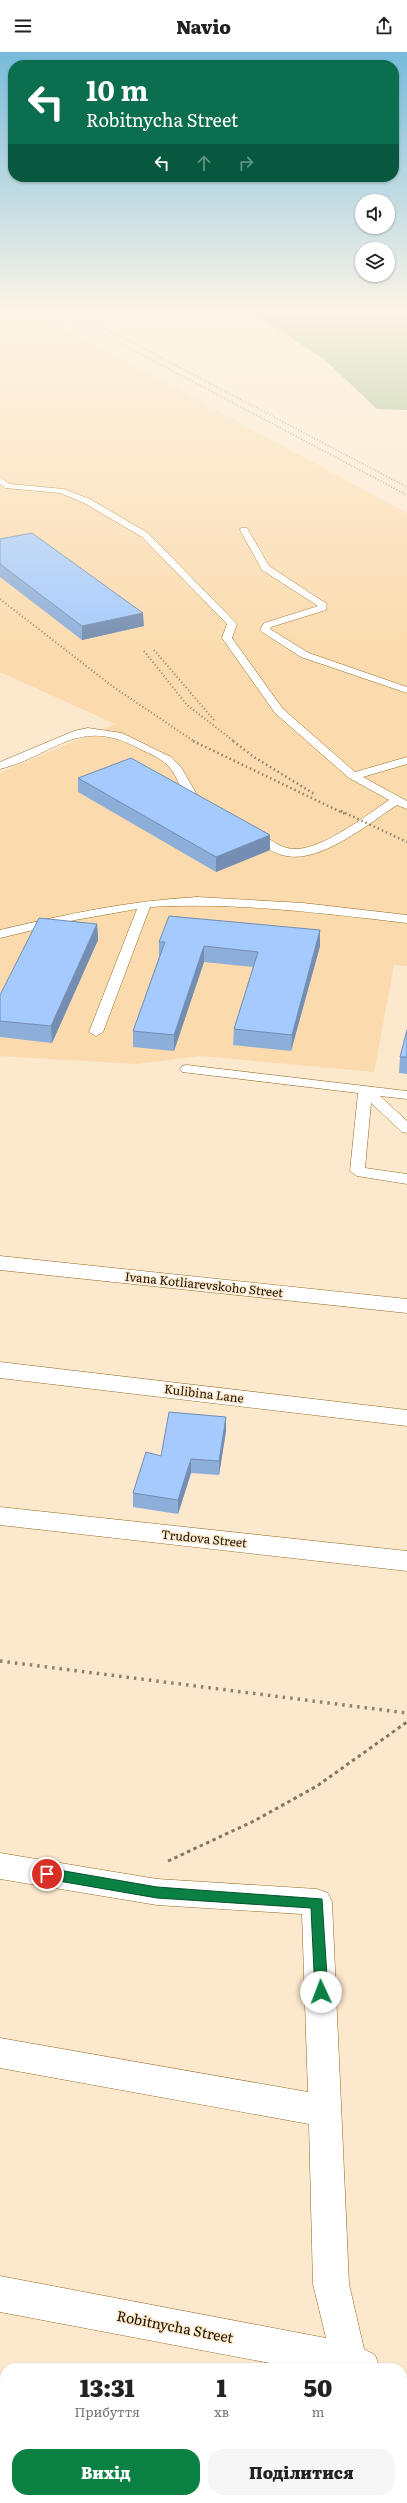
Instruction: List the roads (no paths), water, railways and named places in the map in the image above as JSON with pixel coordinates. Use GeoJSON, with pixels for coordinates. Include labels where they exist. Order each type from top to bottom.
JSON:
{"type":"FeatureCollection","features":[{"type":"Feature","properties":{"kind":"street","name":"Ivana Kotliarevskoho Street"},"geometry":{"type":"LineString","coordinates":[[0,1263],[407,1306]]}},
{"type":"Feature","properties":{"kind":"street","name":"Kulibina Lane"},"geometry":{"type":"LineString","coordinates":[[0,1370],[407,1418]]}},
{"type":"Feature","properties":{"kind":"street","name":"Trudova Street"},"geometry":{"type":"LineString","coordinates":[[0,1516],[407,1561]]}},
{"type":"Feature","properties":{"kind":"street","name":"Robitnycha Street"},"geometry":{"type":"LineString","coordinates":[[0,1866],[157,1892],[317,1902],[326,2111],[331,2284],[356,2363]]}},
{"type":"Feature","properties":{"kind":"street"},"geometry":{"type":"LineString","coordinates":[[0,2053],[326,2111]]}},
{"type":"Feature","properties":{"kind":"street","name":"Robitnycha Street"},"geometry":{"type":"LineString","coordinates":[[0,2294],[351,2363]]}},
{"type":"Feature","properties":{"kind":"lane"},"geometry":{"type":"LineString","coordinates":[[0,480],[8,486],[61,492],[87,501],[145,535],[232,624],[228,638],[279,711],[353,776],[402,803]]}},
{"type":"Feature","properties":{"kind":"lane"},"geometry":{"type":"LineString","coordinates":[[244,530],[266,568],[322,604],[323,608],[278,620],[267,625],[265,630],[305,656],[407,690]]}},
{"type":"Feature","properties":{"kind":"lane"},"geometry":{"type":"LineString","coordinates":[[0,766],[78,733],[90,731],[115,734],[133,739],[172,763],[194,800],[214,812]]}},
{"type":"Feature","properties":{"kind":"lane"},"geometry":{"type":"LineString","coordinates":[[353,776],[407,760]]}},
{"type":"Feature","properties":{"kind":"lane"},"geometry":{"type":"LineString","coordinates":[[240,826],[286,853],[299,854],[318,849],[402,803]]}},
{"type":"Feature","properties":{"kind":"lane"},"geometry":{"type":"LineString","coordinates":[[0,934],[75,916],[144,904],[212,902],[303,907],[407,918]]}},
{"type":"Feature","properties":{"kind":"lane"},"geometry":{"type":"LineString","coordinates":[[96,1032],[144,904]]}},
{"type":"Feature","properties":{"kind":"lane"},"geometry":{"type":"LineString","coordinates":[[187,1069],[407,1095]]}},
{"type":"Feature","properties":{"kind":"lane"},"geometry":{"type":"LineString","coordinates":[[365,1090],[407,1129]]}},
{"type":"Feature","properties":{"kind":"lane"},"geometry":{"type":"LineString","coordinates":[[365,1090],[357,1171],[407,1178]]}},
{"type":"Feature","properties":{"kind":"railway"},"geometry":{"type":"LineString","coordinates":[[281,428],[407,495]]}},
{"type":"Feature","properties":{"kind":"railway"},"geometry":{"type":"LineString","coordinates":[[296,428],[407,487]]}},
{"type":"Feature","properties":{"kind":"railway"},"geometry":{"type":"LineString","coordinates":[[0,599],[112,686],[195,742]]}},
{"type":"Feature","properties":{"kind":"railway"},"geometry":{"type":"LineString","coordinates":[[154,650],[214,720]]}},
{"type":"Feature","properties":{"kind":"railway"},"geometry":{"type":"LineString","coordinates":[[144,651],[187,705],[235,742]]}},
{"type":"Feature","properties":{"kind":"railway"},"geometry":{"type":"LineString","coordinates":[[233,741],[254,757],[316,795]]}},
{"type":"Feature","properties":{"kind":"railway"},"geometry":{"type":"LineString","coordinates":[[195,742],[345,814]]}},
{"type":"Feature","properties":{"kind":"railway"},"geometry":{"type":"LineString","coordinates":[[341,811],[407,842]]}},
{"type":"Feature","properties":{"kind":"railway"},"geometry":{"type":"LineString","coordinates":[[0,1661],[407,1713]]}}]}
